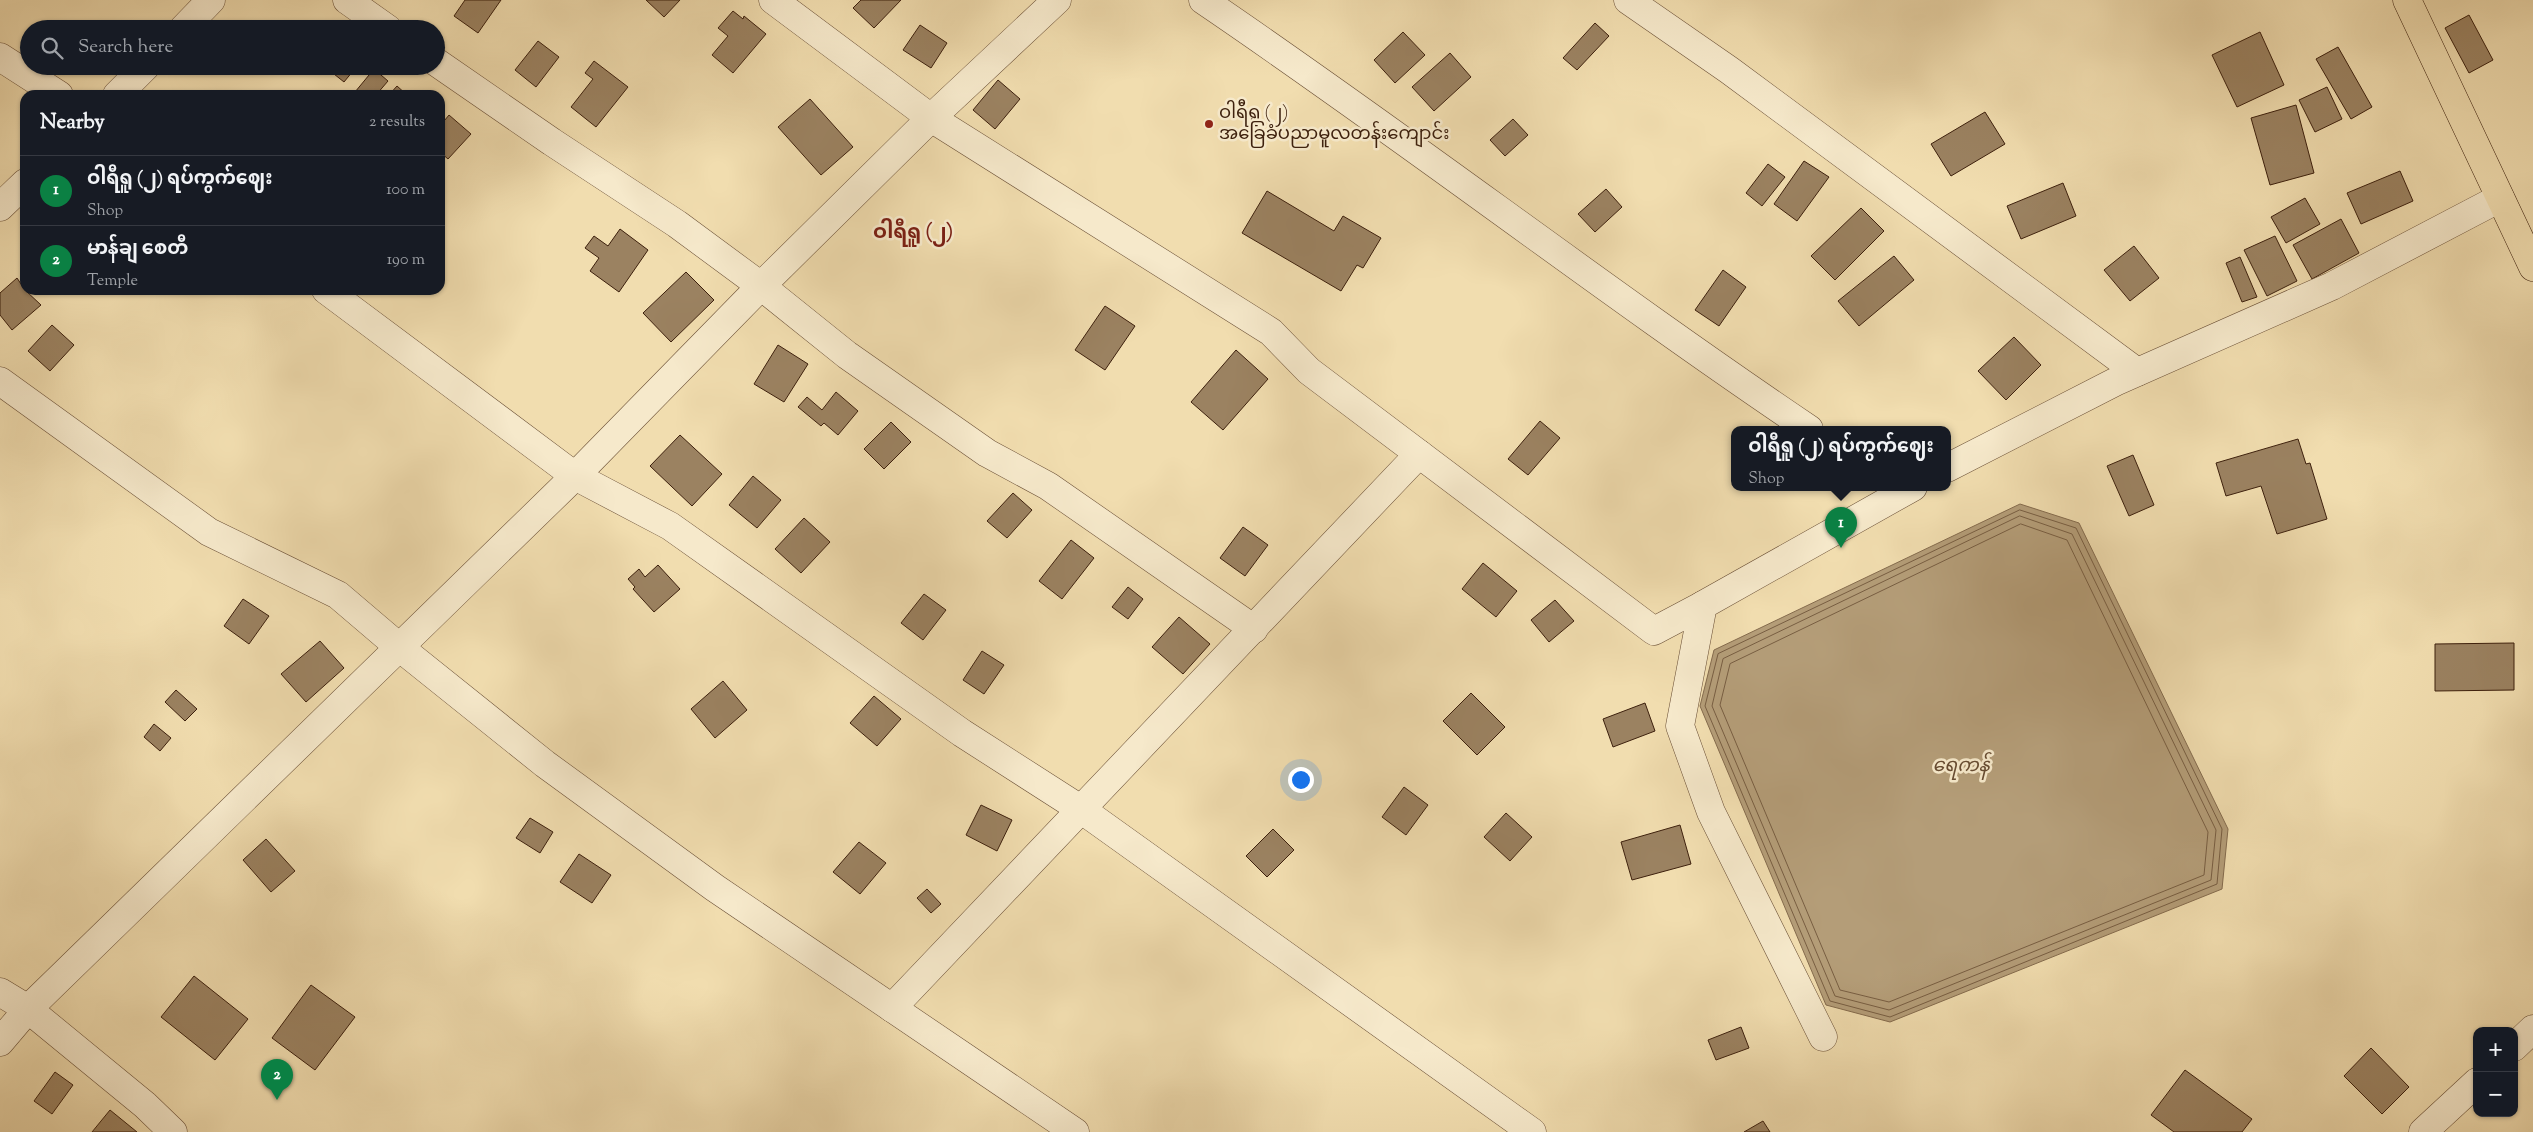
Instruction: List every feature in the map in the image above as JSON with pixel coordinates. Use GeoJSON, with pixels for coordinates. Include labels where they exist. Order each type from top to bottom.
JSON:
{"type":"FeatureCollection","features":[{"type":"Feature","properties":{"kind":"highway"},"geometry":{"type":"LineString","coordinates":[[2407,0],[2533,267]]}},
{"type":"Feature","properties":{"kind":"street"},"geometry":{"type":"LineString","coordinates":[[191,20],[211,0]]}},
{"type":"Feature","properties":{"kind":"street"},"geometry":{"type":"LineString","coordinates":[[347,0],[375,20]]}},
{"type":"Feature","properties":{"kind":"street"},"geometry":{"type":"LineString","coordinates":[[772,0],[931,118],[1271,332],[1309,371],[1654,630],[1703,605],[1900,491]]}},
{"type":"Feature","properties":{"kind":"street"},"geometry":{"type":"LineString","coordinates":[[0,1042],[28,1009],[574,476],[761,286],[931,118],[1058,0]]}},
{"type":"Feature","properties":{"kind":"street"},"geometry":{"type":"LineString","coordinates":[[1204,0],[1327,84],[1630,305],[1805,426]]}},
{"type":"Feature","properties":{"kind":"street"},"geometry":{"type":"LineString","coordinates":[[1628,0],[1729,70],[2138,372]]}},
{"type":"Feature","properties":{"kind":"street"},"geometry":{"type":"LineString","coordinates":[[0,57],[20,70]]}},
{"type":"Feature","properties":{"kind":"street"},"geometry":{"type":"LineString","coordinates":[[445,68],[552,142],[677,224],[761,286],[847,355],[972,442],[1048,486],[1254,629]]}},
{"type":"Feature","properties":{"kind":"street"},"geometry":{"type":"LineString","coordinates":[[28,75],[51,90]]}},
{"type":"Feature","properties":{"kind":"street"},"geometry":{"type":"LineString","coordinates":[[122,90],[137,75]]}},
{"type":"Feature","properties":{"kind":"street"},"geometry":{"type":"LineString","coordinates":[[0,207],[20,188]]}},
{"type":"Feature","properties":{"kind":"street"},"geometry":{"type":"LineString","coordinates":[[1951,466],[2138,372],[2332,286],[2500,198]]}},
{"type":"Feature","properties":{"kind":"street"},"geometry":{"type":"LineString","coordinates":[[333,295],[574,476],[670,526],[962,733],[1082,810],[1532,1132]]}},
{"type":"Feature","properties":{"kind":"street"},"geometry":{"type":"LineString","coordinates":[[0,381],[210,532],[338,595],[399,647],[546,764],[715,888],[1075,1132]]}},
{"type":"Feature","properties":{"kind":"street"},"geometry":{"type":"LineString","coordinates":[[892,1008],[1420,454]]}},
{"type":"Feature","properties":{"kind":"street"},"geometry":{"type":"LineString","coordinates":[[1703,605],[1680,726],[1711,812],[1823,1036]]}},
{"type":"Feature","properties":{"kind":"street"},"geometry":{"type":"LineString","coordinates":[[0,992],[28,1009],[145,1106],[173,1132]]}},
{"type":"Feature","properties":{"kind":"street"},"geometry":{"type":"LineString","coordinates":[[2518,1043],[2533,1030]]}},
{"type":"Feature","properties":{"kind":"street"},"geometry":{"type":"LineString","coordinates":[[2423,1132],[2473,1086]]}},
{"type":"Feature","properties":{"kind":"water","name":"ရေကန်"},"geometry":{"type":"Polygon","coordinates":[[[2020,504],[2079,523],[2228,829],[2222,889],[1890,1022],[1826,1005],[1700,706],[1714,650],[2020,504]]]}},
{"type":"Feature","properties":{"kind":"building"},"geometry":{"type":"Polygon","coordinates":[[[465,0],[501,0],[478,33],[454,16],[465,0]]]}},
{"type":"Feature","properties":{"kind":"building"},"geometry":{"type":"Polygon","coordinates":[[[646,0],[680,0],[664,17],[646,0]]]}},
{"type":"Feature","properties":{"kind":"building"},"geometry":{"type":"Polygon","coordinates":[[[861,0],[901,0],[874,28],[853,8],[861,0]]]}},
{"type":"Feature","properties":{"kind":"building"},"geometry":{"type":"Polygon","coordinates":[[[733,11],[743,19],[744,16],[766,34],[733,73],[712,55],[728,36],[718,28],[733,11]]]}},
{"type":"Feature","properties":{"kind":"building"},"geometry":{"type":"Polygon","coordinates":[[[2469,15],[2493,60],[2469,73],[2445,28],[2469,15]]]}},
{"type":"Feature","properties":{"kind":"building"},"geometry":{"type":"Polygon","coordinates":[[[1595,23],[1609,36],[1577,70],[1563,58],[1595,23]]]}},
{"type":"Feature","properties":{"kind":"building"},"geometry":{"type":"Polygon","coordinates":[[[920,25],[947,43],[931,68],[903,50],[920,25]]]}},
{"type":"Feature","properties":{"kind":"building"},"geometry":{"type":"Polygon","coordinates":[[[1403,32],[1425,55],[1395,83],[1374,60],[1403,32]]]}},
{"type":"Feature","properties":{"kind":"building"},"geometry":{"type":"Polygon","coordinates":[[[2260,32],[2284,85],[2237,107],[2212,55],[2260,32]]]}},
{"type":"Feature","properties":{"kind":"building"},"geometry":{"type":"Polygon","coordinates":[[[538,41],[559,57],[536,87],[515,70],[538,41]]]}},
{"type":"Feature","properties":{"kind":"building"},"geometry":{"type":"Polygon","coordinates":[[[2338,47],[2372,107],[2351,119],[2316,59],[2338,47]]]}},
{"type":"Feature","properties":{"kind":"building"},"geometry":{"type":"Polygon","coordinates":[[[1450,53],[1471,77],[1434,111],[1412,87],[1450,53]]]}},
{"type":"Feature","properties":{"kind":"building"},"geometry":{"type":"Polygon","coordinates":[[[594,61],[628,87],[596,127],[571,107],[593,79],[585,73],[594,61]]]}},
{"type":"Feature","properties":{"kind":"building"},"geometry":{"type":"Polygon","coordinates":[[[335,75],[350,75],[344,82],[335,75]]]}},
{"type":"Feature","properties":{"kind":"building"},"geometry":{"type":"Polygon","coordinates":[[[369,75],[381,75],[388,81],[380,90],[357,90],[369,75]]]}},
{"type":"Feature","properties":{"kind":"building"},"geometry":{"type":"Polygon","coordinates":[[[998,80],[1020,99],[995,129],[973,110],[998,80]]]}},
{"type":"Feature","properties":{"kind":"building"},"geometry":{"type":"Polygon","coordinates":[[[397,86],[401,90],[393,90],[397,86]]]}},
{"type":"Feature","properties":{"kind":"building"},"geometry":{"type":"Polygon","coordinates":[[[2327,87],[2342,119],[2315,132],[2299,100],[2327,87]]]}},
{"type":"Feature","properties":{"kind":"building"},"geometry":{"type":"Polygon","coordinates":[[[810,99],[853,147],[821,175],[778,127],[810,99]]]}},
{"type":"Feature","properties":{"kind":"building"},"geometry":{"type":"Polygon","coordinates":[[[2296,105],[2314,173],[2270,185],[2251,118],[2296,105]]]}},
{"type":"Feature","properties":{"kind":"building"},"geometry":{"type":"Polygon","coordinates":[[[1985,112],[2005,144],[1951,176],[1931,144],[1985,112]]]}},
{"type":"Feature","properties":{"kind":"building"},"geometry":{"type":"Polygon","coordinates":[[[449,115],[471,134],[448,159],[445,156],[445,120],[449,115]]]}},
{"type":"Feature","properties":{"kind":"building"},"geometry":{"type":"Polygon","coordinates":[[[1513,119],[1528,135],[1505,156],[1490,140],[1513,119]]]}},
{"type":"Feature","properties":{"kind":"building"},"geometry":{"type":"Polygon","coordinates":[[[1804,161],[1829,177],[1797,221],[1774,204],[1804,161]]]}},
{"type":"Feature","properties":{"kind":"building"},"geometry":{"type":"Polygon","coordinates":[[[1768,164],[1785,177],[1762,206],[1746,193],[1768,164]]]}},
{"type":"Feature","properties":{"kind":"building"},"geometry":{"type":"Polygon","coordinates":[[[2400,171],[2413,201],[2361,224],[2347,193],[2400,171]]]}},
{"type":"Feature","properties":{"kind":"building"},"geometry":{"type":"Polygon","coordinates":[[[2063,183],[2076,216],[2021,239],[2007,206],[2063,183]]]}},
{"type":"Feature","properties":{"kind":"building"},"geometry":{"type":"Polygon","coordinates":[[[1606,189],[1622,207],[1595,232],[1578,214],[1606,189]]]}},
{"type":"Feature","properties":{"kind":"building"},"geometry":{"type":"Polygon","coordinates":[[[1267,191],[1334,231],[1343,216],[1381,238],[1363,268],[1357,265],[1341,291],[1242,233],[1267,191]]]}},
{"type":"Feature","properties":{"kind":"building"},"geometry":{"type":"Polygon","coordinates":[[[2305,198],[2320,224],[2286,243],[2271,217],[2305,198]]]}},
{"type":"Feature","properties":{"kind":"building"},"geometry":{"type":"Polygon","coordinates":[[[1861,208],[1884,231],[1835,280],[1811,256],[1861,208]]]}},
{"type":"Feature","properties":{"kind":"building"},"geometry":{"type":"Polygon","coordinates":[[[2341,219],[2359,253],[2312,279],[2293,245],[2341,219]]]}},
{"type":"Feature","properties":{"kind":"building"},"geometry":{"type":"Polygon","coordinates":[[[620,229],[648,250],[619,292],[590,271],[599,258],[585,248],[594,236],[608,246],[620,229]]]}},
{"type":"Feature","properties":{"kind":"building"},"geometry":{"type":"Polygon","coordinates":[[[2275,236],[2297,281],[2267,296],[2244,250],[2275,236]]]}},
{"type":"Feature","properties":{"kind":"building"},"geometry":{"type":"Polygon","coordinates":[[[2134,246],[2159,278],[2130,301],[2104,270],[2134,246]]]}},
{"type":"Feature","properties":{"kind":"building"},"geometry":{"type":"Polygon","coordinates":[[[1894,256],[1914,280],[1859,326],[1838,301],[1894,256]]]}},
{"type":"Feature","properties":{"kind":"building"},"geometry":{"type":"Polygon","coordinates":[[[2240,257],[2257,297],[2242,302],[2226,263],[2240,257]]]}},
{"type":"Feature","properties":{"kind":"building"},"geometry":{"type":"Polygon","coordinates":[[[1723,270],[1746,287],[1719,326],[1695,310],[1723,270]]]}},
{"type":"Feature","properties":{"kind":"building"},"geometry":{"type":"Polygon","coordinates":[[[686,272],[714,300],[671,342],[643,313],[686,272]]]}},
{"type":"Feature","properties":{"kind":"building"},"geometry":{"type":"Polygon","coordinates":[[[17,278],[20,282],[20,295],[30,295],[41,305],[12,330],[0,315],[0,293],[17,278]]]}},
{"type":"Feature","properties":{"kind":"building"},"geometry":{"type":"Polygon","coordinates":[[[1105,306],[1135,326],[1105,370],[1075,350],[1105,306]]]}},
{"type":"Feature","properties":{"kind":"building"},"geometry":{"type":"Polygon","coordinates":[[[52,325],[74,345],[50,371],[28,351],[52,325]]]}},
{"type":"Feature","properties":{"kind":"building"},"geometry":{"type":"Polygon","coordinates":[[[2014,337],[2041,365],[2006,400],[1978,371],[2014,337]]]}},
{"type":"Feature","properties":{"kind":"building"},"geometry":{"type":"Polygon","coordinates":[[[778,345],[808,364],[784,402],[754,384],[778,345]]]}},
{"type":"Feature","properties":{"kind":"building"},"geometry":{"type":"Polygon","coordinates":[[[1236,350],[1268,379],[1223,430],[1191,402],[1236,350]]]}},
{"type":"Feature","properties":{"kind":"building"},"geometry":{"type":"Polygon","coordinates":[[[836,392],[858,411],[838,435],[824,423],[821,426],[798,407],[807,397],[822,410],[836,392]]]}},
{"type":"Feature","properties":{"kind":"building"},"geometry":{"type":"Polygon","coordinates":[[[1540,421],[1560,438],[1528,475],[1508,459],[1540,421]]]}},
{"type":"Feature","properties":{"kind":"building"},"geometry":{"type":"Polygon","coordinates":[[[891,422],[911,442],[884,469],[864,449],[891,422]]]}},
{"type":"Feature","properties":{"kind":"building"},"geometry":{"type":"Polygon","coordinates":[[[680,435],[722,474],[692,506],[650,466],[680,435]]]}},
{"type":"Feature","properties":{"kind":"building"},"geometry":{"type":"Polygon","coordinates":[[[2298,439],[2306,464],[2310,463],[2327,519],[2277,534],[2261,486],[2226,496],[2216,463],[2298,439]]]}},
{"type":"Feature","properties":{"kind":"building"},"geometry":{"type":"Polygon","coordinates":[[[2133,455],[2154,505],[2129,516],[2107,466],[2133,455]]]}},
{"type":"Feature","properties":{"kind":"building"},"geometry":{"type":"Polygon","coordinates":[[[753,476],[781,500],[757,528],[729,505],[753,476]]]}},
{"type":"Feature","properties":{"kind":"building"},"geometry":{"type":"Polygon","coordinates":[[[1013,493],[1032,510],[1007,538],[987,521],[1013,493]]]}},
{"type":"Feature","properties":{"kind":"building"},"geometry":{"type":"Polygon","coordinates":[[[804,518],[830,542],[801,573],[775,549],[804,518]]]}},
{"type":"Feature","properties":{"kind":"building"},"geometry":{"type":"Polygon","coordinates":[[[1243,527],[1268,545],[1245,576],[1220,558],[1243,527]]]}},
{"type":"Feature","properties":{"kind":"building"},"geometry":{"type":"Polygon","coordinates":[[[1071,540],[1094,558],[1062,599],[1039,581],[1071,540]]]}},
{"type":"Feature","properties":{"kind":"building"},"geometry":{"type":"Polygon","coordinates":[[[1483,563],[1517,591],[1496,617],[1462,589],[1483,563]]]}},
{"type":"Feature","properties":{"kind":"building"},"geometry":{"type":"Polygon","coordinates":[[[658,565],[680,589],[654,612],[633,589],[635,587],[628,579],[639,569],[645,577],[658,565]]]}},
{"type":"Feature","properties":{"kind":"building"},"geometry":{"type":"Polygon","coordinates":[[[1128,587],[1143,599],[1128,619],[1112,607],[1128,587]]]}},
{"type":"Feature","properties":{"kind":"building"},"geometry":{"type":"Polygon","coordinates":[[[924,594],[946,610],[923,640],[901,623],[924,594]]]}},
{"type":"Feature","properties":{"kind":"building"},"geometry":{"type":"Polygon","coordinates":[[[243,599],[269,616],[249,644],[224,626],[243,599]]]}},
{"type":"Feature","properties":{"kind":"building"},"geometry":{"type":"Polygon","coordinates":[[[1555,600],[1574,621],[1549,642],[1531,620],[1555,600]]]}},
{"type":"Feature","properties":{"kind":"building"},"geometry":{"type":"Polygon","coordinates":[[[1179,617],[1210,644],[1183,674],[1152,647],[1179,617]]]}},
{"type":"Feature","properties":{"kind":"building"},"geometry":{"type":"Polygon","coordinates":[[[320,641],[344,668],[306,702],[281,674],[320,641]]]}},
{"type":"Feature","properties":{"kind":"building"},"geometry":{"type":"Polygon","coordinates":[[[2514,643],[2514,690],[2435,691],[2435,644],[2514,643]]]}},
{"type":"Feature","properties":{"kind":"building"},"geometry":{"type":"Polygon","coordinates":[[[982,651],[1004,665],[984,694],[963,680],[982,651]]]}},
{"type":"Feature","properties":{"kind":"building"},"geometry":{"type":"Polygon","coordinates":[[[723,681],[747,710],[715,738],[691,709],[723,681]]]}},
{"type":"Feature","properties":{"kind":"building"},"geometry":{"type":"Polygon","coordinates":[[[176,690],[197,709],[185,721],[165,702],[176,690]]]}},
{"type":"Feature","properties":{"kind":"building"},"geometry":{"type":"Polygon","coordinates":[[[1471,693],[1505,727],[1477,755],[1443,721],[1471,693]]]}},
{"type":"Feature","properties":{"kind":"building"},"geometry":{"type":"Polygon","coordinates":[[[874,696],[901,719],[877,746],[850,723],[874,696]]]}},
{"type":"Feature","properties":{"kind":"building"},"geometry":{"type":"Polygon","coordinates":[[[1645,703],[1655,731],[1613,747],[1603,719],[1645,703]]]}},
{"type":"Feature","properties":{"kind":"building"},"geometry":{"type":"Polygon","coordinates":[[[154,724],[171,738],[160,751],[144,737],[154,724]]]}},
{"type":"Feature","properties":{"kind":"building"},"geometry":{"type":"Polygon","coordinates":[[[1404,787],[1428,805],[1406,835],[1382,817],[1404,787]]]}},
{"type":"Feature","properties":{"kind":"building"},"geometry":{"type":"Polygon","coordinates":[[[981,805],[1012,820],[997,851],[966,835],[981,805]]]}},
{"type":"Feature","properties":{"kind":"building"},"geometry":{"type":"Polygon","coordinates":[[[1506,813],[1532,837],[1510,861],[1484,837],[1506,813]]]}},
{"type":"Feature","properties":{"kind":"building"},"geometry":{"type":"Polygon","coordinates":[[[530,818],[553,832],[540,853],[516,838],[530,818]]]}},
{"type":"Feature","properties":{"kind":"building"},"geometry":{"type":"Polygon","coordinates":[[[1680,825],[1691,864],[1632,880],[1621,842],[1680,825]]]}},
{"type":"Feature","properties":{"kind":"building"},"geometry":{"type":"Polygon","coordinates":[[[1273,829],[1294,850],[1267,877],[1246,856],[1273,829]]]}},
{"type":"Feature","properties":{"kind":"building"},"geometry":{"type":"Polygon","coordinates":[[[266,839],[295,871],[271,892],[243,860],[266,839]]]}},
{"type":"Feature","properties":{"kind":"building"},"geometry":{"type":"Polygon","coordinates":[[[859,842],[886,863],[860,894],[833,872],[859,842]]]}},
{"type":"Feature","properties":{"kind":"building"},"geometry":{"type":"Polygon","coordinates":[[[579,854],[611,875],[592,903],[560,882],[579,854]]]}},
{"type":"Feature","properties":{"kind":"building"},"geometry":{"type":"Polygon","coordinates":[[[927,889],[941,904],[931,913],[917,898],[927,889]]]}},
{"type":"Feature","properties":{"kind":"building"},"geometry":{"type":"Polygon","coordinates":[[[194,976],[248,1019],[215,1060],[161,1017],[194,976]]]}},
{"type":"Feature","properties":{"kind":"building"},"geometry":{"type":"Polygon","coordinates":[[[311,985],[355,1017],[315,1070],[272,1038],[311,985]]]}},
{"type":"Feature","properties":{"kind":"building"},"geometry":{"type":"Polygon","coordinates":[[[1741,1027],[1749,1048],[1716,1060],[1708,1040],[1741,1027]]]}},
{"type":"Feature","properties":{"kind":"building"},"geometry":{"type":"Polygon","coordinates":[[[2371,1048],[2409,1087],[2382,1114],[2344,1076],[2371,1048]]]}},
{"type":"Feature","properties":{"kind":"building"},"geometry":{"type":"Polygon","coordinates":[[[2185,1070],[2252,1119],[2242,1132],[2174,1132],[2151,1115],[2185,1070]]]}},
{"type":"Feature","properties":{"kind":"building"},"geometry":{"type":"Polygon","coordinates":[[[55,1072],[73,1085],[52,1114],[34,1101],[55,1072]]]}},
{"type":"Feature","properties":{"kind":"building"},"geometry":{"type":"Polygon","coordinates":[[[110,1110],[137,1132],[92,1132],[110,1110]]]}},
{"type":"Feature","properties":{"kind":"building"},"geometry":{"type":"Polygon","coordinates":[[[1763,1121],[1770,1132],[1744,1132],[1763,1121]]]}},
{"type":"Feature","properties":{"kind":"place","name":"ဝါရီရူ (၂) အခြေခံပညာမူလတန်းကျောင်း"},"geometry":{"type":"Point","coordinates":[1209,124]}},
{"type":"Feature","properties":{"kind":"place","name":"ဝါရီရူ (၂) ရပ်ကွက်ဈေး"},"geometry":{"type":"Point","coordinates":[1841,548]}},
{"type":"Feature","properties":{"kind":"place","name":"မာန်ချ စေတီ"},"geometry":{"type":"Point","coordinates":[277,1100]}},
{"type":"Feature","properties":{"kind":"district","name":"ဝါရီရူ (၂)"},"geometry":{"type":"Point","coordinates":[913,233]}}]}
